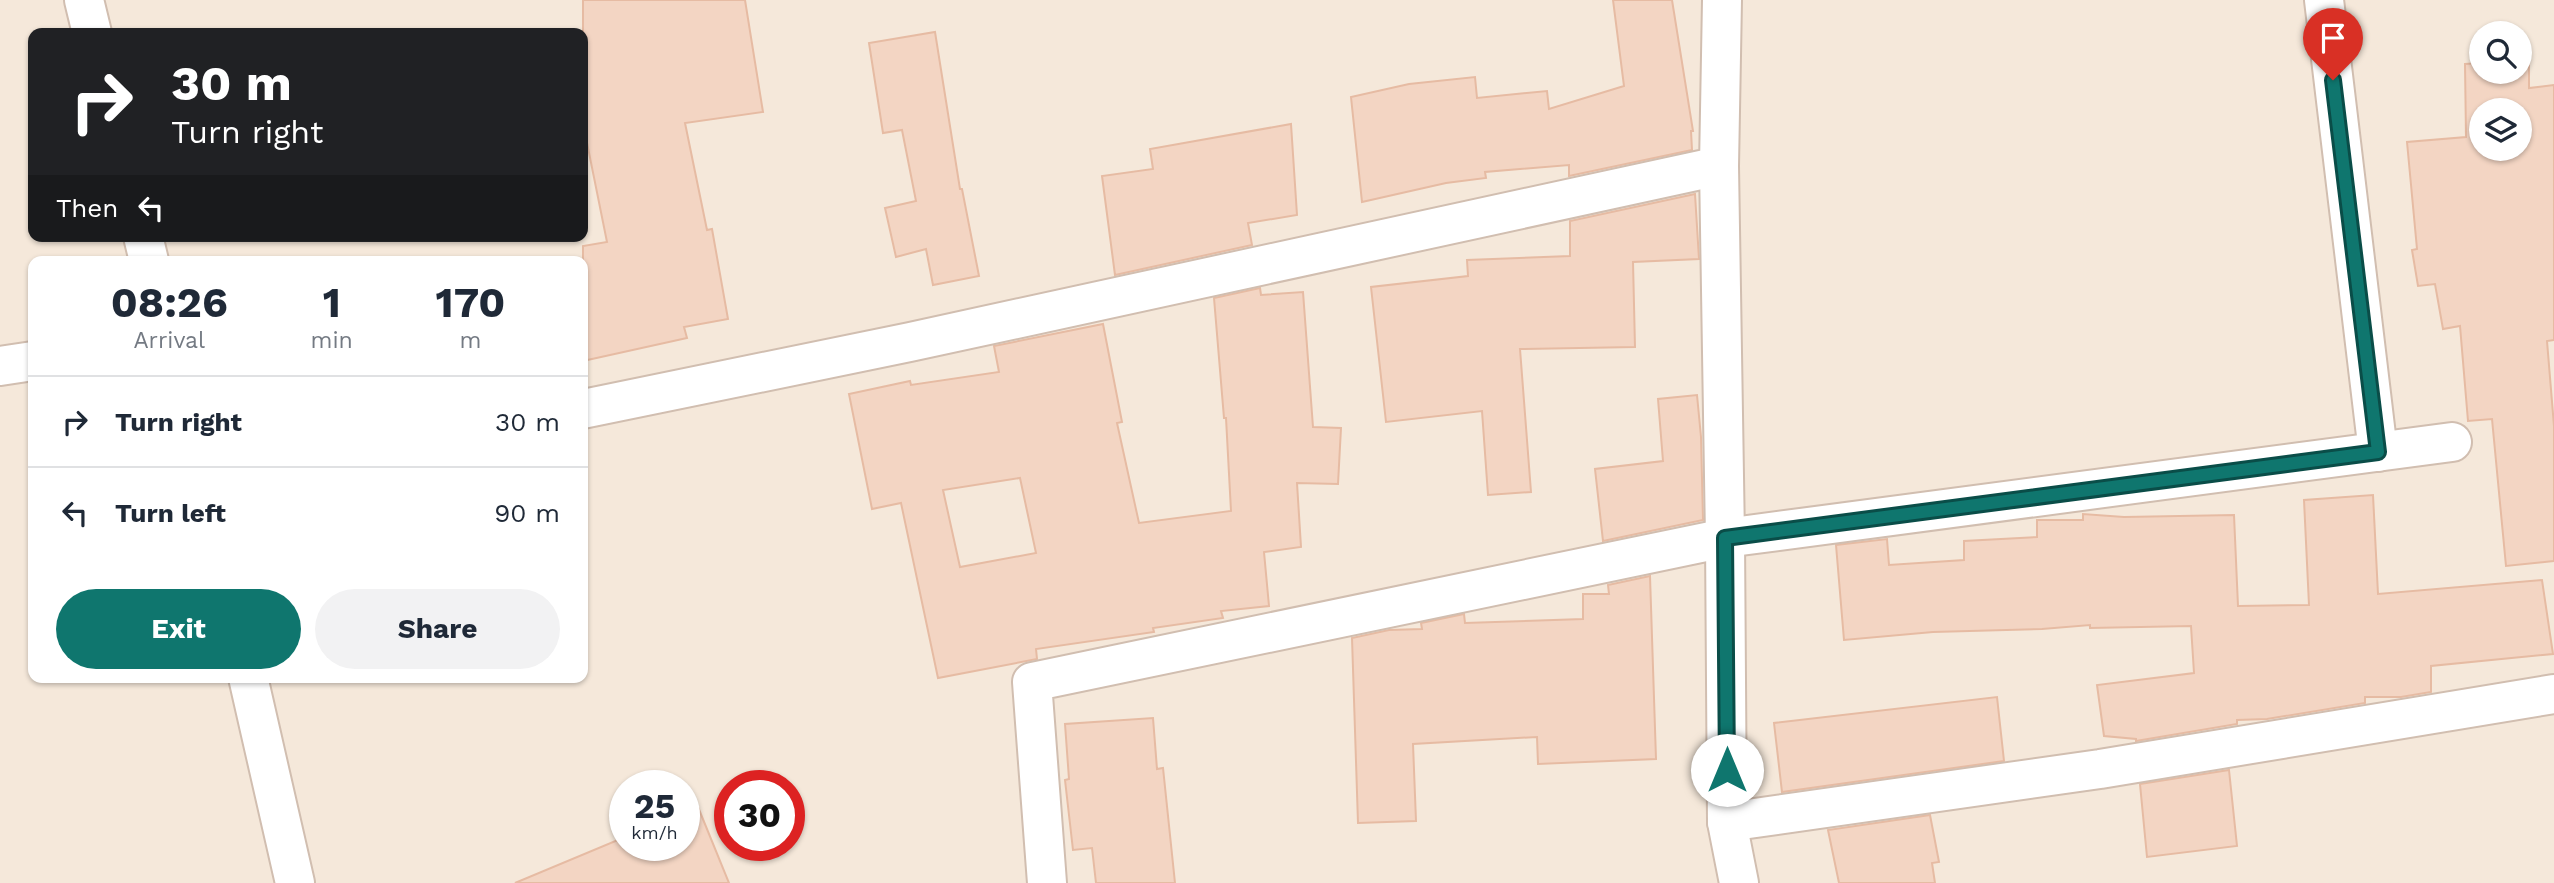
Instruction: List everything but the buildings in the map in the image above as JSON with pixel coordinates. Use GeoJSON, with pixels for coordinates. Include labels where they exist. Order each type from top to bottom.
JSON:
{"type":"FeatureCollection","features":[{"type":"Feature","properties":{"kind":"street"},"geometry":{"type":"LineString","coordinates":[[84,0],[91,28]]}},
{"type":"Feature","properties":{"kind":"street"},"geometry":{"type":"LineString","coordinates":[[1722,0],[1718,166],[1727,822],[1739,883]]}},
{"type":"Feature","properties":{"kind":"street"},"geometry":{"type":"LineString","coordinates":[[2324,0],[2378,452]]}},
{"type":"Feature","properties":{"kind":"street"},"geometry":{"type":"LineString","coordinates":[[588,409],[923,340],[1718,166]]}},
{"type":"Feature","properties":{"kind":"street"},"geometry":{"type":"LineString","coordinates":[[0,366],[28,362]]}},
{"type":"Feature","properties":{"kind":"street"},"geometry":{"type":"LineString","coordinates":[[1047,883],[1032,682],[1725,538],[2452,442]]}},
{"type":"Feature","properties":{"kind":"street"},"geometry":{"type":"LineString","coordinates":[[249,683],[295,883]]}},
{"type":"Feature","properties":{"kind":"street"},"geometry":{"type":"LineString","coordinates":[[1727,822],[2100,769],[2554,694]]}},
{"type":"Feature","properties":{"kind":"shaded area"},"geometry":{"type":"Polygon","coordinates":[[[0,0],[2554,0],[2554,883],[0,883],[0,0]]]}},
{"type":"Feature","properties":{"kind":"route"},"geometry":{"type":"LineString","coordinates":[[1727,770],[1725,538],[2378,452],[2333,80]]}}]}
